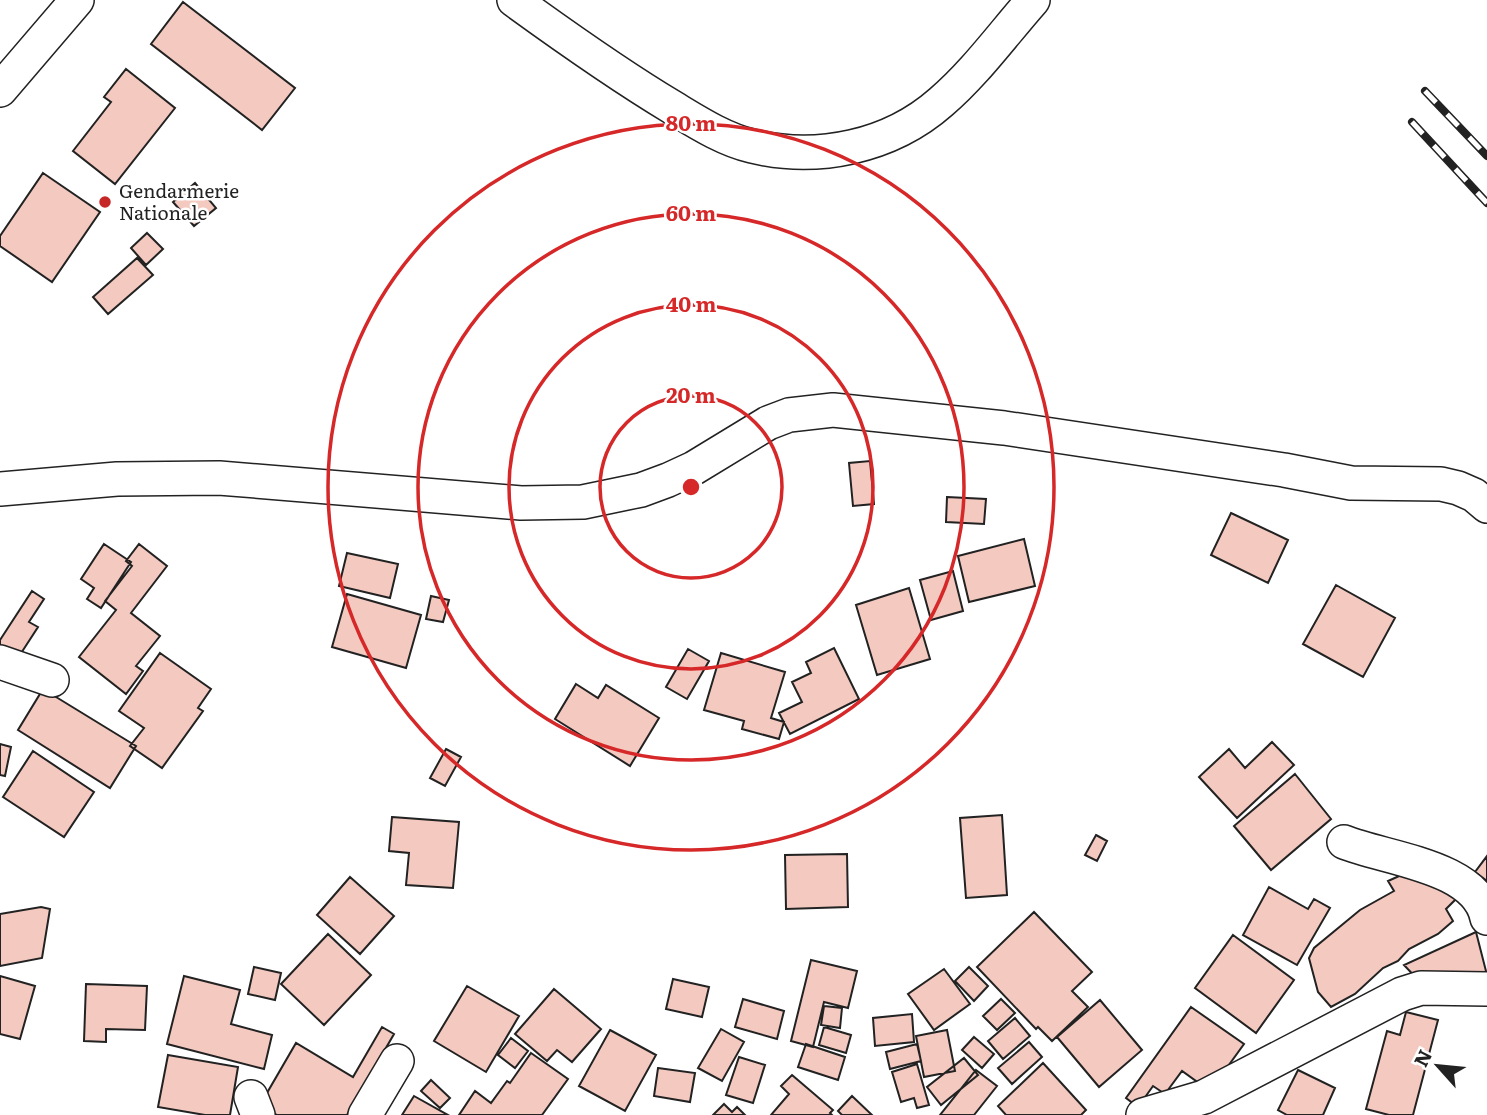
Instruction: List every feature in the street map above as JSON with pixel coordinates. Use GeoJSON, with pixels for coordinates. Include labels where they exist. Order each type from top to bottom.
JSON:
{"type":"FeatureCollection","features":[{"type":"Feature","properties":{"kind":"street"},"geometry":{"type":"LineString","coordinates":[[0,90],[77,0]]}},
{"type":"Feature","properties":{"kind":"street"},"geometry":{"type":"LineString","coordinates":[[514,0],[635,85],[719,135],[751,146],[784,152],[851,148],[883,138],[913,122],[949,95],[1033,0]]}},
{"type":"Feature","properties":{"kind":"street"},"geometry":{"type":"LineString","coordinates":[[0,489],[117,479],[219,478],[521,503],[583,502],[632,492],[668,480],[694,468],[778,419],[811,411],[833,410],[1004,428],[1271,468],[1351,483],[1441,484],[1466,491],[1487,506]]}},
{"type":"Feature","properties":{"kind":"street"},"geometry":{"type":"LineString","coordinates":[[0,662],[52,680]]}},
{"type":"Feature","properties":{"kind":"street"},"geometry":{"type":"LineString","coordinates":[[1344,842],[1366,851],[1428,867],[1471,888],[1483,902]]}},
{"type":"Feature","properties":{"kind":"street"},"geometry":{"type":"LineString","coordinates":[[1143,1115],[1204,1097],[1402,994],[1421,988],[1487,989]]}},
{"type":"Feature","properties":{"kind":"street"},"geometry":{"type":"LineString","coordinates":[[365,1115],[397,1061]]}},
{"type":"Feature","properties":{"kind":"building"},"geometry":{"type":"Polygon","coordinates":[[[183,2],[295,88],[262,130],[151,44],[183,2]]]}},
{"type":"Feature","properties":{"kind":"building"},"geometry":{"type":"Polygon","coordinates":[[[126,69],[175,108],[115,184],[73,151],[111,102],[104,97],[126,69]]]}},
{"type":"Feature","properties":{"kind":"building"},"geometry":{"type":"Polygon","coordinates":[[[43,173],[100,212],[52,282],[0,246],[0,236],[43,173]]]}},
{"type":"Feature","properties":{"kind":"building"},"geometry":{"type":"Polygon","coordinates":[[[195,183],[216,208],[194,226],[173,202],[195,183]]]}},
{"type":"Feature","properties":{"kind":"building"},"geometry":{"type":"Polygon","coordinates":[[[147,233],[163,249],[146,265],[131,248],[147,233]]]}},
{"type":"Feature","properties":{"kind":"building"},"geometry":{"type":"Polygon","coordinates":[[[137,258],[153,275],[108,314],[93,297],[137,258]]]}},
{"type":"Feature","properties":{"kind":"building"},"geometry":{"type":"Polygon","coordinates":[[[870,461],[874,504],[853,506],[849,463],[870,461]]]}},
{"type":"Feature","properties":{"kind":"building"},"geometry":{"type":"Polygon","coordinates":[[[947,497],[986,499],[984,524],[946,522],[947,497]]]}},
{"type":"Feature","properties":{"kind":"building"},"geometry":{"type":"Polygon","coordinates":[[[1231,513],[1288,540],[1268,583],[1211,555],[1231,513]]]}},
{"type":"Feature","properties":{"kind":"building"},"geometry":{"type":"Polygon","coordinates":[[[1024,539],[1035,586],[969,602],[958,556],[1024,539]]]}},
{"type":"Feature","properties":{"kind":"building"},"geometry":{"type":"Polygon","coordinates":[[[104,544],[131,562],[101,608],[87,599],[94,588],[81,579],[104,544]]]}},
{"type":"Feature","properties":{"kind":"building"},"geometry":{"type":"Polygon","coordinates":[[[139,544],[167,566],[131,613],[160,636],[136,666],[143,671],[126,694],[79,657],[116,610],[105,601],[132,566],[126,561],[139,544]]]}},
{"type":"Feature","properties":{"kind":"building"},"geometry":{"type":"Polygon","coordinates":[[[347,553],[398,564],[390,598],[339,586],[347,553]]]}},
{"type":"Feature","properties":{"kind":"building"},"geometry":{"type":"Polygon","coordinates":[[[953,571],[963,611],[931,620],[920,580],[953,571]]]}},
{"type":"Feature","properties":{"kind":"building"},"geometry":{"type":"Polygon","coordinates":[[[1336,585],[1395,618],[1363,677],[1303,644],[1336,585]]]}},
{"type":"Feature","properties":{"kind":"building"},"geometry":{"type":"Polygon","coordinates":[[[909,588],[930,659],[877,675],[856,605],[909,588]]]}},
{"type":"Feature","properties":{"kind":"building"},"geometry":{"type":"Polygon","coordinates":[[[32,591],[44,599],[29,622],[38,627],[16,661],[0,651],[0,640],[32,591]]]}},
{"type":"Feature","properties":{"kind":"building"},"geometry":{"type":"Polygon","coordinates":[[[347,594],[421,615],[406,668],[332,647],[347,594]]]}},
{"type":"Feature","properties":{"kind":"building"},"geometry":{"type":"Polygon","coordinates":[[[431,596],[449,600],[443,622],[426,619],[431,596]]]}},
{"type":"Feature","properties":{"kind":"building"},"geometry":{"type":"Polygon","coordinates":[[[834,648],[859,699],[790,734],[779,713],[802,702],[792,682],[811,673],[806,662],[834,648]]]}},
{"type":"Feature","properties":{"kind":"building"},"geometry":{"type":"Polygon","coordinates":[[[688,649],[709,661],[687,699],[666,687],[688,649]]]}},
{"type":"Feature","properties":{"kind":"building"},"geometry":{"type":"Polygon","coordinates":[[[160,653],[211,689],[198,708],[203,711],[162,768],[130,746],[144,728],[119,711],[160,653]]]}},
{"type":"Feature","properties":{"kind":"building"},"geometry":{"type":"Polygon","coordinates":[[[721,653],[785,672],[771,718],[784,722],[779,739],[742,729],[744,721],[704,710],[721,653]]]}},
{"type":"Feature","properties":{"kind":"building"},"geometry":{"type":"Polygon","coordinates":[[[576,684],[598,698],[606,685],[659,718],[630,766],[555,719],[576,684]]]}},
{"type":"Feature","properties":{"kind":"building"},"geometry":{"type":"Polygon","coordinates":[[[43,689],[136,746],[110,788],[18,730],[43,689]]]}},
{"type":"Feature","properties":{"kind":"building"},"geometry":{"type":"Polygon","coordinates":[[[1272,742],[1294,765],[1237,818],[1199,777],[1229,749],[1245,768],[1272,742]]]}},
{"type":"Feature","properties":{"kind":"building"},"geometry":{"type":"Polygon","coordinates":[[[0,744],[11,747],[5,776],[0,775],[0,744]]]}},
{"type":"Feature","properties":{"kind":"building"},"geometry":{"type":"Polygon","coordinates":[[[446,749],[461,757],[445,786],[430,778],[446,749]]]}},
{"type":"Feature","properties":{"kind":"building"},"geometry":{"type":"Polygon","coordinates":[[[33,751],[94,792],[64,837],[3,797],[33,751]]]}},
{"type":"Feature","properties":{"kind":"building"},"geometry":{"type":"Polygon","coordinates":[[[1295,774],[1331,819],[1271,870],[1234,826],[1295,774]]]}},
{"type":"Feature","properties":{"kind":"building"},"geometry":{"type":"Polygon","coordinates":[[[1002,815],[1007,895],[966,898],[960,818],[1002,815]]]}},
{"type":"Feature","properties":{"kind":"building"},"geometry":{"type":"Polygon","coordinates":[[[392,817],[459,822],[453,888],[406,885],[409,853],[389,851],[392,817]]]}},
{"type":"Feature","properties":{"kind":"building"},"geometry":{"type":"Polygon","coordinates":[[[1096,835],[1107,841],[1097,861],[1085,855],[1096,835]]]}},
{"type":"Feature","properties":{"kind":"building"},"geometry":{"type":"Polygon","coordinates":[[[847,854],[848,907],[786,909],[785,855],[847,854]]]}},
{"type":"Feature","properties":{"kind":"building"},"geometry":{"type":"Polygon","coordinates":[[[1487,856],[1487,881],[1475,872],[1487,856]]]}},
{"type":"Feature","properties":{"kind":"building"},"geometry":{"type":"Polygon","coordinates":[[[1417,868],[1456,899],[1446,909],[1453,921],[1438,934],[1409,949],[1398,961],[1383,968],[1355,994],[1331,1007],[1318,992],[1309,958],[1314,948],[1360,910],[1394,891],[1388,881],[1417,868]]]}},
{"type":"Feature","properties":{"kind":"building"},"geometry":{"type":"Polygon","coordinates":[[[350,877],[394,916],[360,954],[317,915],[350,877]]]}},
{"type":"Feature","properties":{"kind":"building"},"geometry":{"type":"Polygon","coordinates":[[[1269,887],[1308,909],[1314,899],[1330,908],[1297,965],[1243,935],[1269,887]]]}},
{"type":"Feature","properties":{"kind":"building"},"geometry":{"type":"Polygon","coordinates":[[[41,907],[50,909],[42,958],[0,966],[0,914],[41,907]]]}},
{"type":"Feature","properties":{"kind":"building"},"geometry":{"type":"Polygon","coordinates":[[[1034,912],[1092,972],[1072,991],[1088,1007],[1052,1041],[1038,1027],[1036,1029],[977,967],[1034,912]]]}},
{"type":"Feature","properties":{"kind":"building"},"geometry":{"type":"Polygon","coordinates":[[[1476,932],[1487,975],[1420,982],[1404,965],[1476,932]]]}},
{"type":"Feature","properties":{"kind":"building"},"geometry":{"type":"Polygon","coordinates":[[[328,934],[371,975],[324,1025],[281,984],[328,934]]]}},
{"type":"Feature","properties":{"kind":"building"},"geometry":{"type":"Polygon","coordinates":[[[1233,935],[1294,980],[1256,1033],[1195,988],[1233,935]]]}},
{"type":"Feature","properties":{"kind":"building"},"geometry":{"type":"Polygon","coordinates":[[[811,960],[857,971],[848,1008],[824,1002],[813,1047],[791,1041],[811,960]]]}},
{"type":"Feature","properties":{"kind":"building"},"geometry":{"type":"Polygon","coordinates":[[[254,967],[281,973],[275,1000],[248,994],[254,967]]]}},
{"type":"Feature","properties":{"kind":"building"},"geometry":{"type":"Polygon","coordinates":[[[969,967],[988,986],[974,1001],[955,981],[969,967]]]}},
{"type":"Feature","properties":{"kind":"building"},"geometry":{"type":"Polygon","coordinates":[[[944,969],[970,1004],[934,1030],[908,994],[944,969]]]}},
{"type":"Feature","properties":{"kind":"building"},"geometry":{"type":"Polygon","coordinates":[[[0,976],[35,986],[20,1039],[0,1034],[0,976]]]}},
{"type":"Feature","properties":{"kind":"building"},"geometry":{"type":"Polygon","coordinates":[[[184,976],[240,990],[231,1024],[272,1035],[264,1069],[167,1044],[184,976]]]}},
{"type":"Feature","properties":{"kind":"building"},"geometry":{"type":"Polygon","coordinates":[[[673,979],[709,987],[702,1017],[666,1009],[673,979]]]}},
{"type":"Feature","properties":{"kind":"building"},"geometry":{"type":"Polygon","coordinates":[[[86,984],[147,986],[145,1030],[106,1029],[106,1042],[84,1041],[86,984]]]}},
{"type":"Feature","properties":{"kind":"building"},"geometry":{"type":"Polygon","coordinates":[[[467,986],[519,1016],[486,1072],[434,1041],[467,986]]]}},
{"type":"Feature","properties":{"kind":"building"},"geometry":{"type":"Polygon","coordinates":[[[554,989],[601,1029],[572,1062],[557,1050],[547,1061],[515,1034],[554,989]]]}},
{"type":"Feature","properties":{"kind":"building"},"geometry":{"type":"Polygon","coordinates":[[[743,999],[784,1011],[777,1039],[735,1027],[743,999]]]}},
{"type":"Feature","properties":{"kind":"building"},"geometry":{"type":"Polygon","coordinates":[[[1001,999],[1015,1013],[997,1030],[983,1016],[1001,999]]]}},
{"type":"Feature","properties":{"kind":"building"},"geometry":{"type":"Polygon","coordinates":[[[1100,1000],[1142,1050],[1099,1087],[1057,1037],[1100,1000]]]}},
{"type":"Feature","properties":{"kind":"building"},"geometry":{"type":"Polygon","coordinates":[[[824,1006],[842,1008],[840,1028],[821,1025],[824,1006]]]}},
{"type":"Feature","properties":{"kind":"building"},"geometry":{"type":"Polygon","coordinates":[[[1191,1007],[1244,1044],[1210,1091],[1182,1071],[1165,1094],[1153,1086],[1138,1107],[1126,1098],[1191,1007]]]}},
{"type":"Feature","properties":{"kind":"building"},"geometry":{"type":"Polygon","coordinates":[[[1406,1012],[1438,1020],[1413,1115],[1389,1115],[1366,1109],[1387,1031],[1400,1035],[1406,1012]]]}},
{"type":"Feature","properties":{"kind":"building"},"geometry":{"type":"Polygon","coordinates":[[[912,1014],[914,1042],[875,1046],[873,1018],[912,1014]]]}},
{"type":"Feature","properties":{"kind":"building"},"geometry":{"type":"Polygon","coordinates":[[[1015,1018],[1030,1036],[1003,1059],[988,1041],[1015,1018]]]}},
{"type":"Feature","properties":{"kind":"building"},"geometry":{"type":"Polygon","coordinates":[[[382,1027],[394,1034],[347,1115],[277,1115],[260,1105],[296,1043],[353,1077],[382,1027]]]}},
{"type":"Feature","properties":{"kind":"building"},"geometry":{"type":"Polygon","coordinates":[[[824,1027],[851,1035],[846,1053],[819,1045],[824,1027]]]}},
{"type":"Feature","properties":{"kind":"building"},"geometry":{"type":"Polygon","coordinates":[[[721,1029],[744,1042],[722,1081],[698,1068],[721,1029]]]}},
{"type":"Feature","properties":{"kind":"building"},"geometry":{"type":"Polygon","coordinates":[[[610,1030],[656,1055],[625,1111],[579,1086],[610,1030]]]}},
{"type":"Feature","properties":{"kind":"building"},"geometry":{"type":"Polygon","coordinates":[[[947,1030],[955,1071],[924,1077],[916,1036],[947,1030]]]}},
{"type":"Feature","properties":{"kind":"building"},"geometry":{"type":"Polygon","coordinates":[[[974,1037],[994,1054],[982,1068],[962,1050],[974,1037]]]}},
{"type":"Feature","properties":{"kind":"building"},"geometry":{"type":"Polygon","coordinates":[[[511,1038],[528,1051],[515,1068],[498,1055],[511,1038]]]}},
{"type":"Feature","properties":{"kind":"building"},"geometry":{"type":"Polygon","coordinates":[[[1029,1042],[1042,1057],[1012,1084],[998,1068],[1029,1042]]]}},
{"type":"Feature","properties":{"kind":"building"},"geometry":{"type":"Polygon","coordinates":[[[806,1044],[845,1057],[838,1080],[798,1067],[806,1044]]]}},
{"type":"Feature","properties":{"kind":"building"},"geometry":{"type":"Polygon","coordinates":[[[917,1044],[921,1061],[890,1069],[886,1052],[917,1044]]]}},
{"type":"Feature","properties":{"kind":"building"},"geometry":{"type":"Polygon","coordinates":[[[531,1053],[568,1079],[542,1115],[459,1115],[475,1091],[491,1103],[507,1081],[510,1083],[531,1053]]]}},
{"type":"Feature","properties":{"kind":"building"},"geometry":{"type":"Polygon","coordinates":[[[168,1055],[238,1067],[230,1115],[205,1115],[158,1107],[168,1055]]]}},
{"type":"Feature","properties":{"kind":"building"},"geometry":{"type":"Polygon","coordinates":[[[739,1057],[765,1065],[753,1103],[726,1095],[739,1057]]]}},
{"type":"Feature","properties":{"kind":"building"},"geometry":{"type":"Polygon","coordinates":[[[964,1058],[978,1075],[941,1105],[927,1087],[964,1058]]]}},
{"type":"Feature","properties":{"kind":"building"},"geometry":{"type":"Polygon","coordinates":[[[1043,1063],[1086,1110],[1081,1115],[1006,1115],[998,1106],[1043,1063]]]}},
{"type":"Feature","properties":{"kind":"building"},"geometry":{"type":"Polygon","coordinates":[[[917,1064],[929,1105],[917,1108],[914,1098],[901,1102],[892,1072],[917,1064]]]}},
{"type":"Feature","properties":{"kind":"building"},"geometry":{"type":"Polygon","coordinates":[[[658,1068],[695,1073],[690,1102],[654,1096],[658,1068]]]}},
{"type":"Feature","properties":{"kind":"building"},"geometry":{"type":"Polygon","coordinates":[[[976,1070],[997,1086],[974,1115],[940,1115],[976,1070]]]}},
{"type":"Feature","properties":{"kind":"building"},"geometry":{"type":"Polygon","coordinates":[[[1298,1070],[1335,1088],[1323,1115],[1287,1115],[1278,1110],[1298,1070]]]}},
{"type":"Feature","properties":{"kind":"building"},"geometry":{"type":"Polygon","coordinates":[[[792,1075],[833,1110],[830,1113],[832,1115],[771,1115],[789,1094],[781,1086],[792,1075]]]}},
{"type":"Feature","properties":{"kind":"building"},"geometry":{"type":"Polygon","coordinates":[[[431,1080],[450,1098],[440,1108],[421,1091],[431,1080]]]}},
{"type":"Feature","properties":{"kind":"building"},"geometry":{"type":"Polygon","coordinates":[[[414,1096],[448,1115],[402,1115],[414,1096]]]}},
{"type":"Feature","properties":{"kind":"building"},"geometry":{"type":"Polygon","coordinates":[[[852,1096],[872,1115],[842,1115],[838,1111],[852,1096]]]}},
{"type":"Feature","properties":{"kind":"building"},"geometry":{"type":"Polygon","coordinates":[[[724,1104],[732,1112],[737,1107],[745,1115],[713,1115],[724,1104]]]}},
{"type":"Feature","properties":{"kind":"railway"},"geometry":{"type":"LineString","coordinates":[[1425,91],[1487,156]]}},
{"type":"Feature","properties":{"kind":"railway"},"geometry":{"type":"LineString","coordinates":[[1412,122],[1487,203]]}},
{"type":"Feature","properties":{"kind":"place","name":"Gendarmerie Nationale"},"geometry":{"type":"Point","coordinates":[105,202]}}]}
